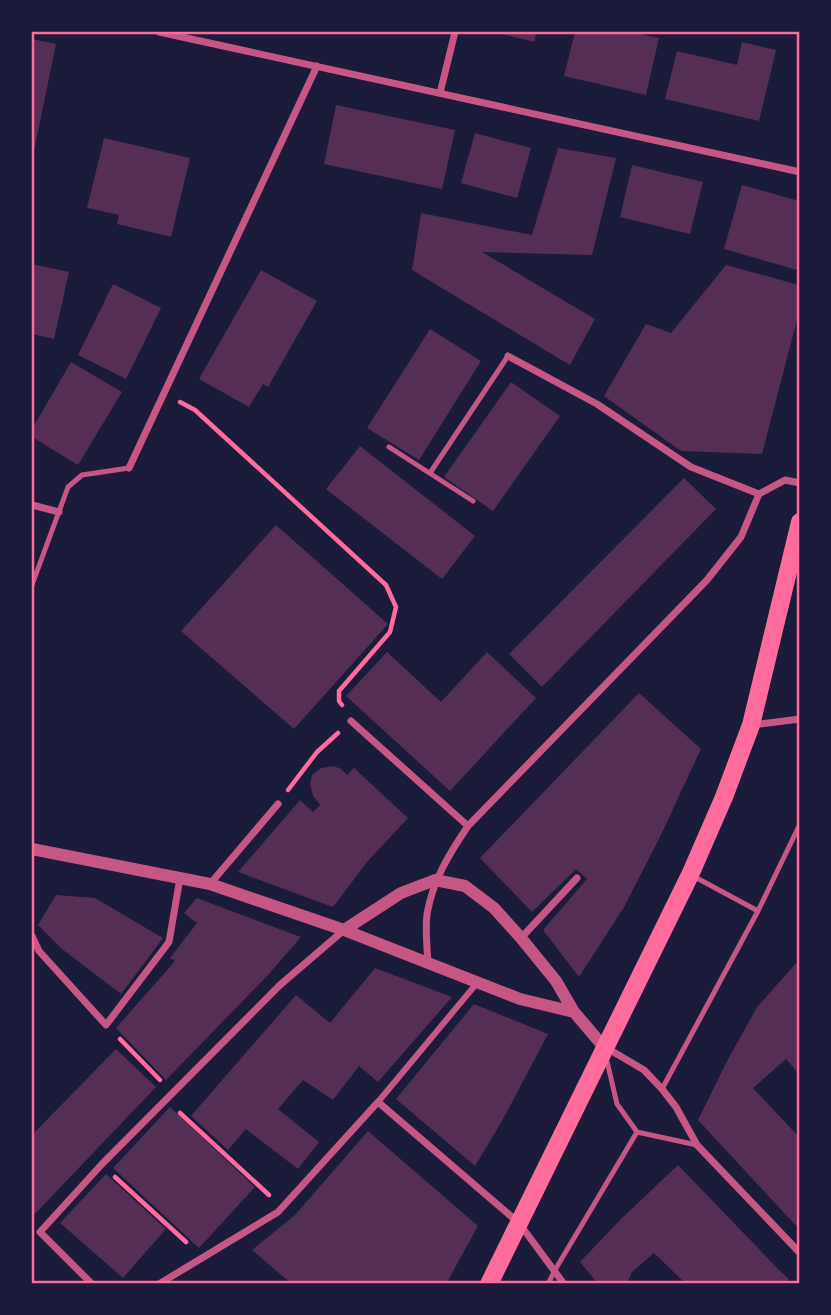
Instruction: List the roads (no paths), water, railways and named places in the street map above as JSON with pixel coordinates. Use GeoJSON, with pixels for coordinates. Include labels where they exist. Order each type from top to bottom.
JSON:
{"type":"FeatureCollection","features":[{"type":"Feature","properties":{"kind":"main road"},"geometry":{"type":"LineString","coordinates":[[489,1283],[690,874],[724,797],[751,725],[800,522]]}},
{"type":"Feature","properties":{"kind":"street"},"geometry":{"type":"LineString","coordinates":[[159,32],[800,172]]}},
{"type":"Feature","properties":{"kind":"street"},"geometry":{"type":"LineString","coordinates":[[440,93],[455,32]]}},
{"type":"Feature","properties":{"kind":"street"},"geometry":{"type":"LineString","coordinates":[[129,468],[317,66]]}},
{"type":"Feature","properties":{"kind":"street"},"geometry":{"type":"LineString","coordinates":[[508,356],[597,404],[691,467],[759,495]]}},
{"type":"Feature","properties":{"kind":"street"},"geometry":{"type":"LineString","coordinates":[[428,964],[427,916],[435,880],[468,826],[707,580],[741,537],[759,495],[785,481],[800,483]]}},
{"type":"Feature","properties":{"kind":"street"},"geometry":{"type":"LineString","coordinates":[[32,505],[59,512]]}},
{"type":"Feature","properties":{"kind":"street"},"geometry":{"type":"LineString","coordinates":[[751,725],[800,719]]}},
{"type":"Feature","properties":{"kind":"street"},"geometry":{"type":"LineString","coordinates":[[351,721],[468,826]]}},
{"type":"Feature","properties":{"kind":"street"},"geometry":{"type":"LineString","coordinates":[[210,884],[278,804]]}},
{"type":"Feature","properties":{"kind":"street"},"geometry":{"type":"LineString","coordinates":[[32,849],[210,884],[344,930],[520,999],[573,1012]]}},
{"type":"Feature","properties":{"kind":"street"},"geometry":{"type":"LineString","coordinates":[[32,936],[39,951],[106,1025],[169,942],[180,878]]}},
{"type":"Feature","properties":{"kind":"street"},"geometry":{"type":"LineString","coordinates":[[521,938],[577,878]]}},
{"type":"Feature","properties":{"kind":"street"},"geometry":{"type":"LineString","coordinates":[[92,1283],[40,1233],[102,1164],[280,985],[344,930],[401,893],[435,880],[465,886],[494,908],[556,981],[573,1012],[604,1047],[644,1070],[676,1107],[697,1145],[800,1253]]}},
{"type":"Feature","properties":{"kind":"street"},"geometry":{"type":"LineString","coordinates":[[159,1283],[278,1212],[378,1102],[477,983]]}},
{"type":"Feature","properties":{"kind":"street"},"geometry":{"type":"LineString","coordinates":[[378,1102],[519,1223],[564,1283]]}},
{"type":"Feature","properties":{"kind":"lane"},"geometry":{"type":"LineString","coordinates":[[430,473],[508,356]]}},
{"type":"Feature","properties":{"kind":"lane"},"geometry":{"type":"LineString","coordinates":[[389,447],[473,501]]}},
{"type":"Feature","properties":{"kind":"lane"},"geometry":{"type":"LineString","coordinates":[[32,585],[68,487],[82,475],[129,468]]}},
{"type":"Feature","properties":{"kind":"lane"},"geometry":{"type":"LineString","coordinates":[[662,1089],[758,911],[800,824]]}},
{"type":"Feature","properties":{"kind":"lane"},"geometry":{"type":"LineString","coordinates":[[690,874],[758,911]]}},
{"type":"Feature","properties":{"kind":"lane"},"geometry":{"type":"LineString","coordinates":[[604,1047],[617,1104],[637,1132],[697,1145]]}},
{"type":"Feature","properties":{"kind":"lane"},"geometry":{"type":"LineString","coordinates":[[548,1283],[637,1132]]}}]}
